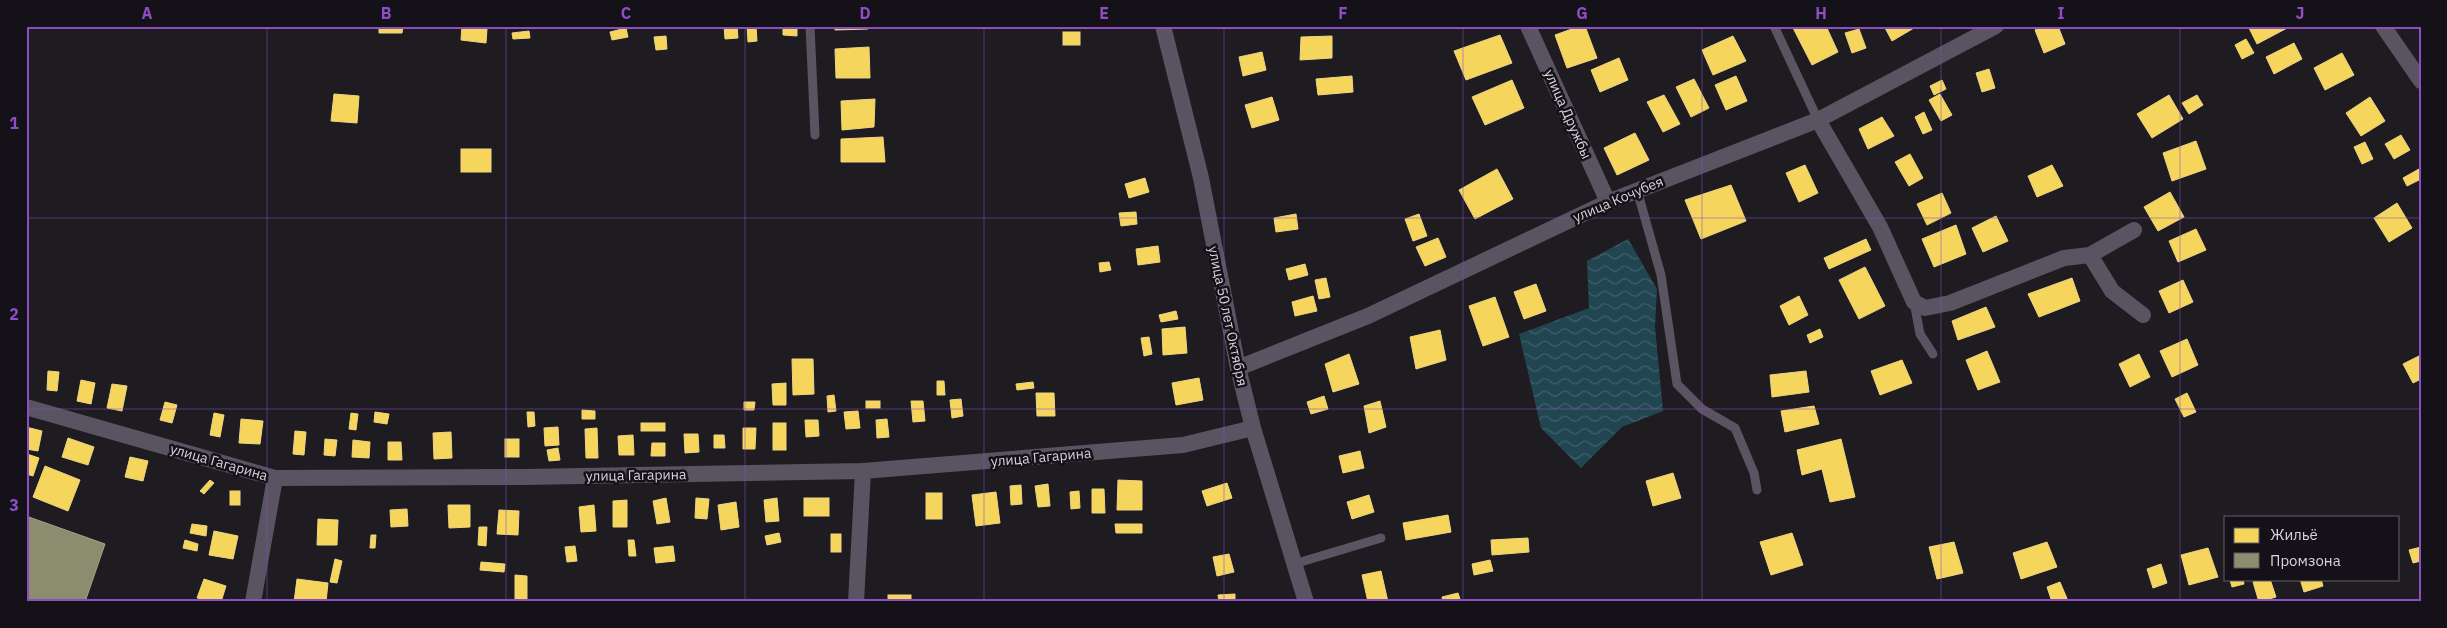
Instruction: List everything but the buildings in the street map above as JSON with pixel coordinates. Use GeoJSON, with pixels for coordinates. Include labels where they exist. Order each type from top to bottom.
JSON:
{"type":"FeatureCollection","features":[{"type":"Feature","properties":{"kind":"street","name":"улица 50 лет Октября"},"geometry":{"type":"LineString","coordinates":[[1163,26],[1201,178],[1238,368],[1253,428],[1306,602]]}},
{"type":"Feature","properties":{"kind":"street","name":"улица Дружбы"},"geometry":{"type":"LineString","coordinates":[[1528,26],[1608,202]]}},
{"type":"Feature","properties":{"kind":"street","name":"улица Кочубея"},"geometry":{"type":"LineString","coordinates":[[1238,368],[1368,316],[1608,202],[1818,120],[1996,26]]}},
{"type":"Feature","properties":{"kind":"street"},"geometry":{"type":"LineString","coordinates":[[2383,26],[2421,81]]}},
{"type":"Feature","properties":{"kind":"street"},"geometry":{"type":"LineString","coordinates":[[1818,120],[1880,227],[1914,302],[1926,308],[1950,303],[2064,258],[2090,255],[2134,230]]}},
{"type":"Feature","properties":{"kind":"street"},"geometry":{"type":"LineString","coordinates":[[2090,255],[2112,291],[2143,314]]}},
{"type":"Feature","properties":{"kind":"street","name":"улица Гагарина"},"geometry":{"type":"LineString","coordinates":[[26,407],[275,478],[525,477],[863,471],[1183,445],[1253,428]]}},
{"type":"Feature","properties":{"kind":"street"},"geometry":{"type":"LineString","coordinates":[[856,602],[863,471]]}},
{"type":"Feature","properties":{"kind":"street"},"geometry":{"type":"LineString","coordinates":[[253,602],[275,478]]}},
{"type":"Feature","properties":{"kind":"lane"},"geometry":{"type":"LineString","coordinates":[[810,26],[815,135]]}},
{"type":"Feature","properties":{"kind":"lane"},"geometry":{"type":"LineString","coordinates":[[1774,26],[1818,120]]}},
{"type":"Feature","properties":{"kind":"lane"},"geometry":{"type":"LineString","coordinates":[[1637,190],[1661,275],[1677,384],[1702,409],[1735,428],[1754,474],[1757,490]]}},
{"type":"Feature","properties":{"kind":"lane"},"geometry":{"type":"LineString","coordinates":[[1914,302],[1920,334],[1933,354]]}},
{"type":"Feature","properties":{"kind":"lane"},"geometry":{"type":"LineString","coordinates":[[1294,564],[1380,538]]}},
{"type":"Feature","properties":{"kind":"water"},"geometry":{"type":"Polygon","coordinates":[[[1628,239],[1657,289],[1655,327],[1663,411],[1622,427],[1581,468],[1541,428],[1519,334],[1589,308],[1587,261],[1628,239]]]}}]}
